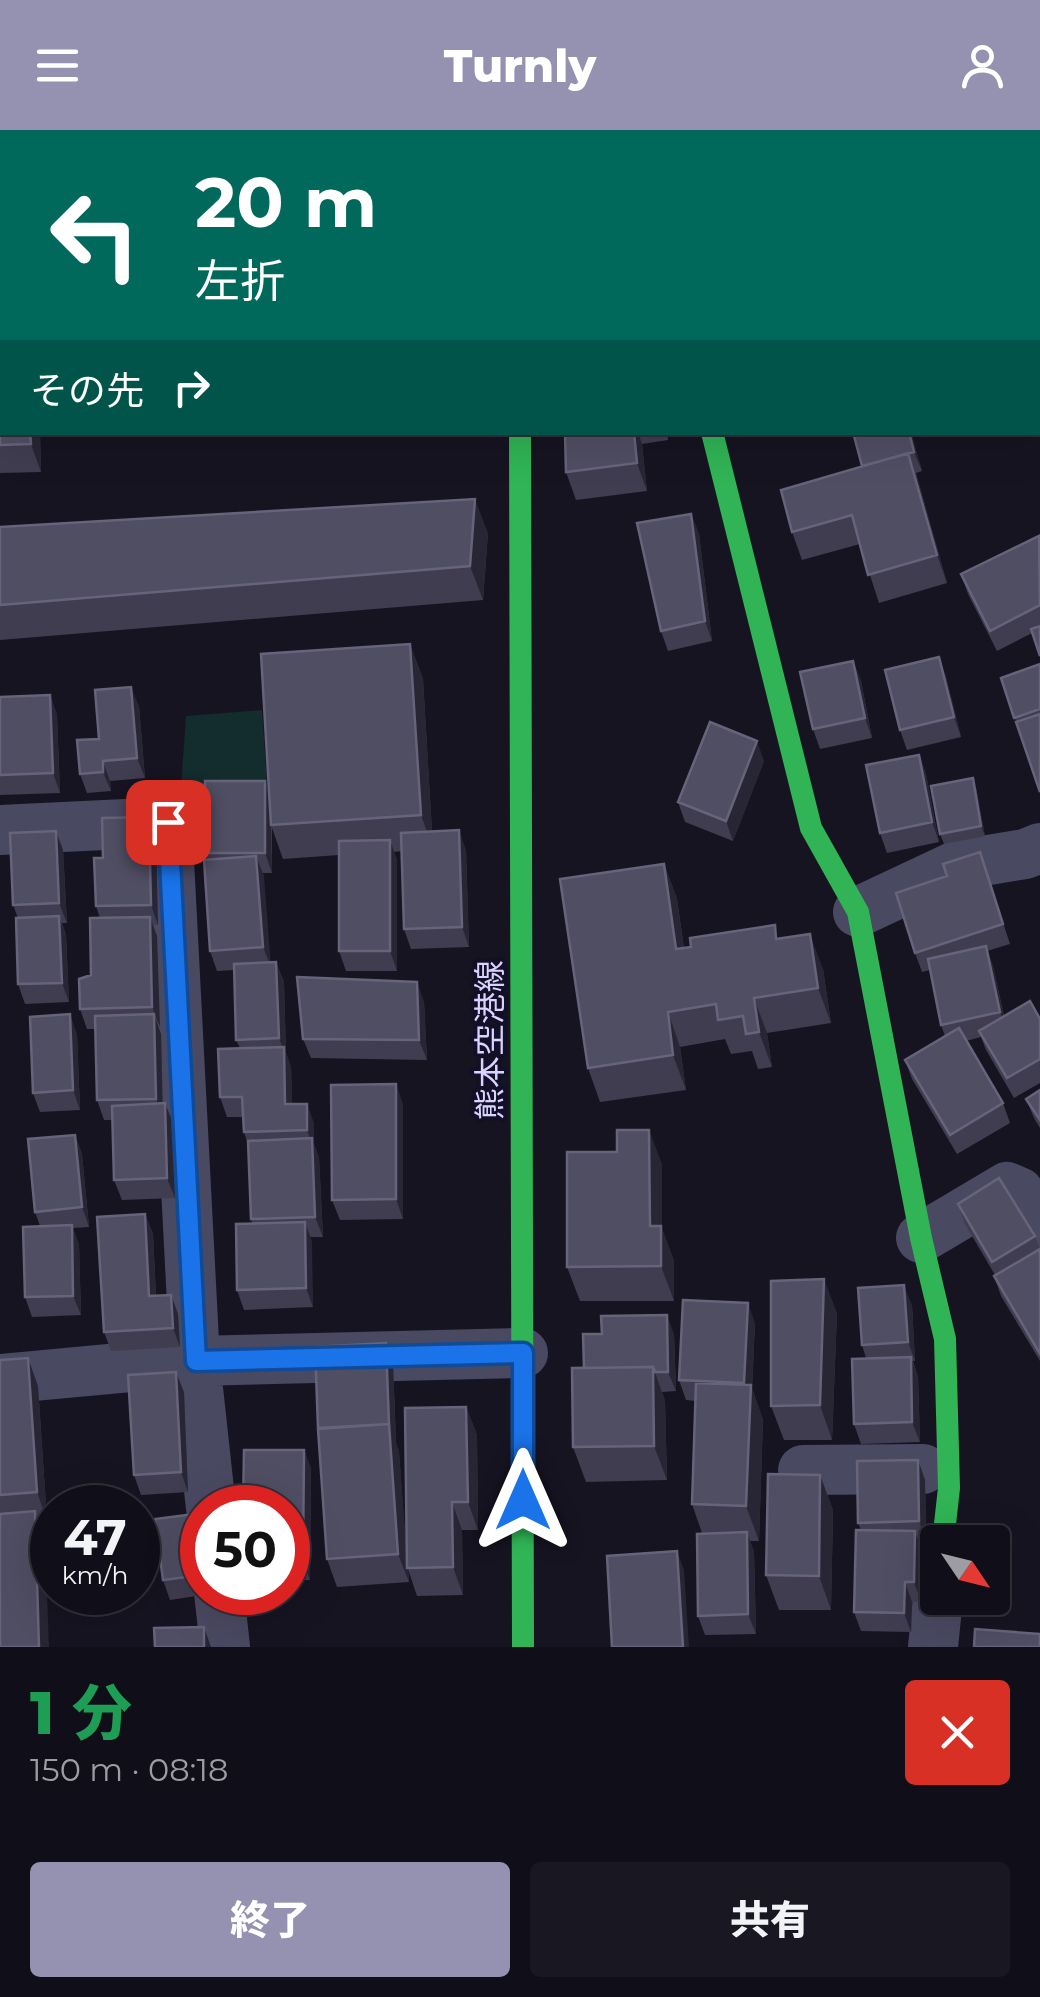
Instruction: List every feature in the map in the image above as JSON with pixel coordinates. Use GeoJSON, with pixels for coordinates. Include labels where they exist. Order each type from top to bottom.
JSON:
{"type":"FeatureCollection","features":[{"type":"Feature","properties":{"kind":"main road","name":"熊本空港線"},"geometry":{"type":"LineString","coordinates":[[520,435],[523,1647]]}},
{"type":"Feature","properties":{"kind":"main road"},"geometry":{"type":"LineString","coordinates":[[713,435],[811,828],[858,912],[944,1339],[948,1469],[945,1525]]}},
{"type":"Feature","properties":{"kind":"street"},"geometry":{"type":"LineString","coordinates":[[0,830],[168,822],[196,1361],[208,1485]]}},
{"type":"Feature","properties":{"kind":"street"},"geometry":{"type":"LineString","coordinates":[[858,912],[958,865],[1040,848]]}},
{"type":"Feature","properties":{"kind":"street"},"geometry":{"type":"LineString","coordinates":[[921,1238],[1007,1186],[1019,1192],[1040,1230]]}},
{"type":"Feature","properties":{"kind":"street"},"geometry":{"type":"LineString","coordinates":[[0,1370],[523,1353]]}},
{"type":"Feature","properties":{"kind":"street"},"geometry":{"type":"LineString","coordinates":[[803,1470],[948,1469]]}},
{"type":"Feature","properties":{"kind":"street"},"geometry":{"type":"LineString","coordinates":[[222,1615],[225,1647]]}},
{"type":"Feature","properties":{"kind":"street"},"geometry":{"type":"LineString","coordinates":[[934,1647],[937,1615]]}},
{"type":"Feature","properties":{"kind":"green space"},"geometry":{"type":"Polygon","coordinates":[[[262,710],[268,797],[180,802],[186,716],[262,710]]]}},
{"type":"Feature","properties":{"kind":"building"},"geometry":{"type":"Polygon","coordinates":[[[0,435],[30,435],[31,444],[0,445],[0,435]]]}},
{"type":"Feature","properties":{"kind":"building"},"geometry":{"type":"Polygon","coordinates":[[[565,435],[634,435],[637,463],[566,472],[565,435]]]}},
{"type":"Feature","properties":{"kind":"building"},"geometry":{"type":"Polygon","coordinates":[[[854,435],[910,435],[914,452],[862,466],[854,435]]]}},
{"type":"Feature","properties":{"kind":"building"},"geometry":{"type":"Polygon","coordinates":[[[908,453],[937,555],[868,575],[852,515],[792,532],[781,490],[908,453]]]}},
{"type":"Feature","properties":{"kind":"building"},"geometry":{"type":"Polygon","coordinates":[[[475,499],[470,566],[0,605],[0,527],[475,499]]]}},
{"type":"Feature","properties":{"kind":"building"},"geometry":{"type":"Polygon","coordinates":[[[691,514],[705,621],[661,631],[637,523],[691,514]]]}},
{"type":"Feature","properties":{"kind":"building"},"geometry":{"type":"Polygon","coordinates":[[[1039,536],[1040,605],[990,631],[961,574],[1039,536]]]}},
{"type":"Feature","properties":{"kind":"building"},"geometry":{"type":"Polygon","coordinates":[[[1040,626],[1040,656],[1031,629],[1040,626]]]}},
{"type":"Feature","properties":{"kind":"building"},"geometry":{"type":"Polygon","coordinates":[[[410,644],[421,815],[271,825],[261,654],[410,644]]]}},
{"type":"Feature","properties":{"kind":"building"},"geometry":{"type":"Polygon","coordinates":[[[939,657],[954,717],[900,730],[885,670],[939,657]]]}},
{"type":"Feature","properties":{"kind":"building"},"geometry":{"type":"Polygon","coordinates":[[[853,661],[865,718],[813,729],[800,672],[853,661]]]}},
{"type":"Feature","properties":{"kind":"building"},"geometry":{"type":"Polygon","coordinates":[[[1040,664],[1040,709],[1014,718],[1001,678],[1040,664]]]}},
{"type":"Feature","properties":{"kind":"building"},"geometry":{"type":"Polygon","coordinates":[[[131,687],[137,758],[103,761],[103,772],[80,774],[77,740],[99,739],[95,690],[131,687]]]}},
{"type":"Feature","properties":{"kind":"building"},"geometry":{"type":"Polygon","coordinates":[[[50,695],[53,773],[0,775],[0,697],[50,695]]]}},
{"type":"Feature","properties":{"kind":"building"},"geometry":{"type":"Polygon","coordinates":[[[1040,714],[1040,792],[1016,722],[1040,714]]]}},
{"type":"Feature","properties":{"kind":"building"},"geometry":{"type":"Polygon","coordinates":[[[710,722],[757,741],[726,821],[678,802],[710,722]]]}},
{"type":"Feature","properties":{"kind":"building"},"geometry":{"type":"Polygon","coordinates":[[[919,755],[932,822],[880,833],[866,765],[919,755]]]}},
{"type":"Feature","properties":{"kind":"building"},"geometry":{"type":"Polygon","coordinates":[[[973,778],[981,826],[940,834],[931,786],[973,778]]]}},
{"type":"Feature","properties":{"kind":"building"},"geometry":{"type":"Polygon","coordinates":[[[205,781],[265,781],[265,853],[205,853],[205,781]]]}},
{"type":"Feature","properties":{"kind":"building"},"geometry":{"type":"Polygon","coordinates":[[[149,817],[151,905],[96,906],[94,858],[103,858],[102,818],[149,817]]]}},
{"type":"Feature","properties":{"kind":"building"},"geometry":{"type":"Polygon","coordinates":[[[459,830],[462,927],[404,929],[401,833],[459,830]]]}},
{"type":"Feature","properties":{"kind":"building"},"geometry":{"type":"Polygon","coordinates":[[[56,831],[59,903],[13,905],[10,833],[56,831]]]}},
{"type":"Feature","properties":{"kind":"building"},"geometry":{"type":"Polygon","coordinates":[[[390,840],[390,951],[339,951],[339,841],[390,840]]]}},
{"type":"Feature","properties":{"kind":"building"},"geometry":{"type":"Polygon","coordinates":[[[980,852],[1003,924],[915,953],[896,893],[947,876],[943,864],[980,852]]]}},
{"type":"Feature","properties":{"kind":"building"},"geometry":{"type":"Polygon","coordinates":[[[256,856],[263,947],[210,951],[204,860],[256,856]]]}},
{"type":"Feature","properties":{"kind":"building"},"geometry":{"type":"Polygon","coordinates":[[[664,864],[676,949],[691,947],[690,938],[775,925],[776,939],[810,934],[818,988],[754,998],[759,1032],[746,1034],[743,1016],[718,1020],[716,1004],[668,1012],[673,1055],[588,1068],[560,879],[664,864]]]}},
{"type":"Feature","properties":{"kind":"building"},"geometry":{"type":"Polygon","coordinates":[[[59,916],[62,983],[18,984],[16,918],[59,916]]]}},
{"type":"Feature","properties":{"kind":"building"},"geometry":{"type":"Polygon","coordinates":[[[150,917],[152,1007],[80,1009],[79,979],[91,975],[90,918],[150,917]]]}},
{"type":"Feature","properties":{"kind":"building"},"geometry":{"type":"Polygon","coordinates":[[[986,946],[1000,1012],[941,1025],[928,959],[986,946]]]}},
{"type":"Feature","properties":{"kind":"building"},"geometry":{"type":"Polygon","coordinates":[[[276,962],[279,1038],[236,1040],[234,964],[276,962]]]}},
{"type":"Feature","properties":{"kind":"building"},"geometry":{"type":"Polygon","coordinates":[[[297,977],[417,982],[419,1040],[303,1039],[297,977]]]}},
{"type":"Feature","properties":{"kind":"building"},"geometry":{"type":"Polygon","coordinates":[[[1030,1001],[1040,1019],[1040,1059],[1007,1078],[979,1031],[1030,1001]]]}},
{"type":"Feature","properties":{"kind":"building"},"geometry":{"type":"Polygon","coordinates":[[[70,1014],[73,1090],[33,1093],[30,1017],[70,1014]]]}},
{"type":"Feature","properties":{"kind":"building"},"geometry":{"type":"Polygon","coordinates":[[[154,1014],[156,1099],[97,1100],[95,1016],[154,1014]]]}},
{"type":"Feature","properties":{"kind":"building"},"geometry":{"type":"Polygon","coordinates":[[[959,1028],[1003,1103],[950,1135],[905,1060],[959,1028]]]}},
{"type":"Feature","properties":{"kind":"building"},"geometry":{"type":"Polygon","coordinates":[[[284,1047],[285,1104],[307,1104],[307,1130],[244,1132],[242,1097],[220,1097],[218,1049],[284,1047]]]}},
{"type":"Feature","properties":{"kind":"building"},"geometry":{"type":"Polygon","coordinates":[[[396,1084],[396,1199],[332,1200],[331,1085],[396,1084]]]}},
{"type":"Feature","properties":{"kind":"building"},"geometry":{"type":"Polygon","coordinates":[[[1040,1090],[1040,1120],[1026,1099],[1040,1090]]]}},
{"type":"Feature","properties":{"kind":"building"},"geometry":{"type":"Polygon","coordinates":[[[165,1103],[167,1178],[114,1180],[112,1106],[165,1103]]]}},
{"type":"Feature","properties":{"kind":"building"},"geometry":{"type":"Polygon","coordinates":[[[617,1130],[649,1130],[650,1226],[661,1226],[661,1266],[567,1267],[567,1152],[617,1152],[617,1130]]]}},
{"type":"Feature","properties":{"kind":"building"},"geometry":{"type":"Polygon","coordinates":[[[75,1135],[82,1207],[35,1212],[28,1139],[75,1135]]]}},
{"type":"Feature","properties":{"kind":"building"},"geometry":{"type":"Polygon","coordinates":[[[312,1138],[315,1217],[251,1219],[248,1141],[312,1138]]]}},
{"type":"Feature","properties":{"kind":"building"},"geometry":{"type":"Polygon","coordinates":[[[999,1178],[1035,1236],[992,1262],[958,1204],[999,1178]]]}},
{"type":"Feature","properties":{"kind":"building"},"geometry":{"type":"Polygon","coordinates":[[[145,1214],[149,1296],[171,1295],[173,1328],[104,1332],[97,1217],[145,1214]]]}},
{"type":"Feature","properties":{"kind":"building"},"geometry":{"type":"Polygon","coordinates":[[[305,1222],[306,1288],[237,1290],[236,1224],[305,1222]]]}},
{"type":"Feature","properties":{"kind":"building"},"geometry":{"type":"Polygon","coordinates":[[[72,1225],[73,1296],[25,1297],[23,1227],[72,1225]]]}},
{"type":"Feature","properties":{"kind":"building"},"geometry":{"type":"Polygon","coordinates":[[[1040,1249],[1040,1354],[994,1276],[1040,1249]]]}},
{"type":"Feature","properties":{"kind":"building"},"geometry":{"type":"Polygon","coordinates":[[[824,1279],[820,1405],[771,1406],[771,1281],[824,1279]]]}},
{"type":"Feature","properties":{"kind":"building"},"geometry":{"type":"Polygon","coordinates":[[[904,1285],[908,1342],[862,1345],[858,1288],[904,1285]]]}},
{"type":"Feature","properties":{"kind":"building"},"geometry":{"type":"Polygon","coordinates":[[[683,1300],[748,1303],[744,1383],[679,1380],[683,1300]]]}},
{"type":"Feature","properties":{"kind":"building"},"geometry":{"type":"Polygon","coordinates":[[[667,1315],[668,1372],[655,1372],[653,1367],[584,1368],[583,1334],[602,1334],[601,1316],[667,1315]]]}},
{"type":"Feature","properties":{"kind":"building"},"geometry":{"type":"Polygon","coordinates":[[[386,1343],[389,1424],[318,1428],[315,1347],[386,1343]]]}},
{"type":"Feature","properties":{"kind":"building"},"geometry":{"type":"Polygon","coordinates":[[[911,1357],[912,1422],[854,1424],[852,1359],[911,1357]]]}},
{"type":"Feature","properties":{"kind":"building"},"geometry":{"type":"Polygon","coordinates":[[[28,1358],[37,1485],[30,1485],[30,1493],[0,1495],[0,1360],[28,1358]]]}},
{"type":"Feature","properties":{"kind":"building"},"geometry":{"type":"Polygon","coordinates":[[[653,1367],[654,1446],[573,1447],[572,1368],[653,1367]]]}},
{"type":"Feature","properties":{"kind":"building"},"geometry":{"type":"Polygon","coordinates":[[[176,1372],[181,1472],[134,1475],[128,1375],[176,1372]]]}},
{"type":"Feature","properties":{"kind":"building"},"geometry":{"type":"Polygon","coordinates":[[[696,1383],[751,1385],[746,1506],[692,1504],[696,1383]]]}},
{"type":"Feature","properties":{"kind":"building"},"geometry":{"type":"Polygon","coordinates":[[[466,1407],[468,1502],[452,1502],[453,1567],[407,1568],[405,1408],[466,1407]]]}},
{"type":"Feature","properties":{"kind":"building"},"geometry":{"type":"Polygon","coordinates":[[[389,1424],[398,1554],[327,1559],[318,1429],[389,1424]]]}},
{"type":"Feature","properties":{"kind":"building"},"geometry":{"type":"Polygon","coordinates":[[[244,1450],[304,1450],[304,1485],[243,1485],[244,1450]]]}},
{"type":"Feature","properties":{"kind":"building"},"geometry":{"type":"Polygon","coordinates":[[[918,1460],[919,1521],[858,1523],[857,1461],[918,1460]]]}},
{"type":"Feature","properties":{"kind":"building"},"geometry":{"type":"Polygon","coordinates":[[[768,1474],[820,1475],[819,1576],[766,1575],[768,1474]]]}},
{"type":"Feature","properties":{"kind":"building"},"geometry":{"type":"Polygon","coordinates":[[[30,1511],[30,1615],[38,1615],[39,1647],[0,1647],[0,1514],[30,1511]]]}},
{"type":"Feature","properties":{"kind":"building"},"geometry":{"type":"Polygon","coordinates":[[[180,1516],[180,1578],[163,1580],[160,1518],[180,1516]]]}},
{"type":"Feature","properties":{"kind":"building"},"geometry":{"type":"Polygon","coordinates":[[[856,1530],[915,1531],[914,1582],[905,1582],[904,1613],[854,1612],[856,1530]]]}},
{"type":"Feature","properties":{"kind":"building"},"geometry":{"type":"Polygon","coordinates":[[[747,1532],[748,1614],[698,1616],[697,1534],[747,1532]]]}},
{"type":"Feature","properties":{"kind":"building"},"geometry":{"type":"Polygon","coordinates":[[[677,1551],[683,1647],[612,1647],[607,1556],[677,1551]]]}},
{"type":"Feature","properties":{"kind":"building"},"geometry":{"type":"Polygon","coordinates":[[[204,1627],[204,1647],[155,1647],[154,1628],[204,1627]]]}},
{"type":"Feature","properties":{"kind":"building"},"geometry":{"type":"Polygon","coordinates":[[[975,1629],[1040,1634],[1040,1647],[974,1647],[975,1629]]]}},
{"type":"Feature","properties":{"kind":"traffic: fast"},"geometry":{"type":"LineString","coordinates":[[520,435],[523,1647]]}},
{"type":"Feature","properties":{"kind":"traffic: fast"},"geometry":{"type":"LineString","coordinates":[[713,435],[811,828],[858,912],[921,1238],[945,1339],[949,1488],[945,1525]]}},
{"type":"Feature","properties":{"kind":"route"},"geometry":{"type":"LineString","coordinates":[[168,822],[196,1361],[523,1353],[523,1500]]}}]}
